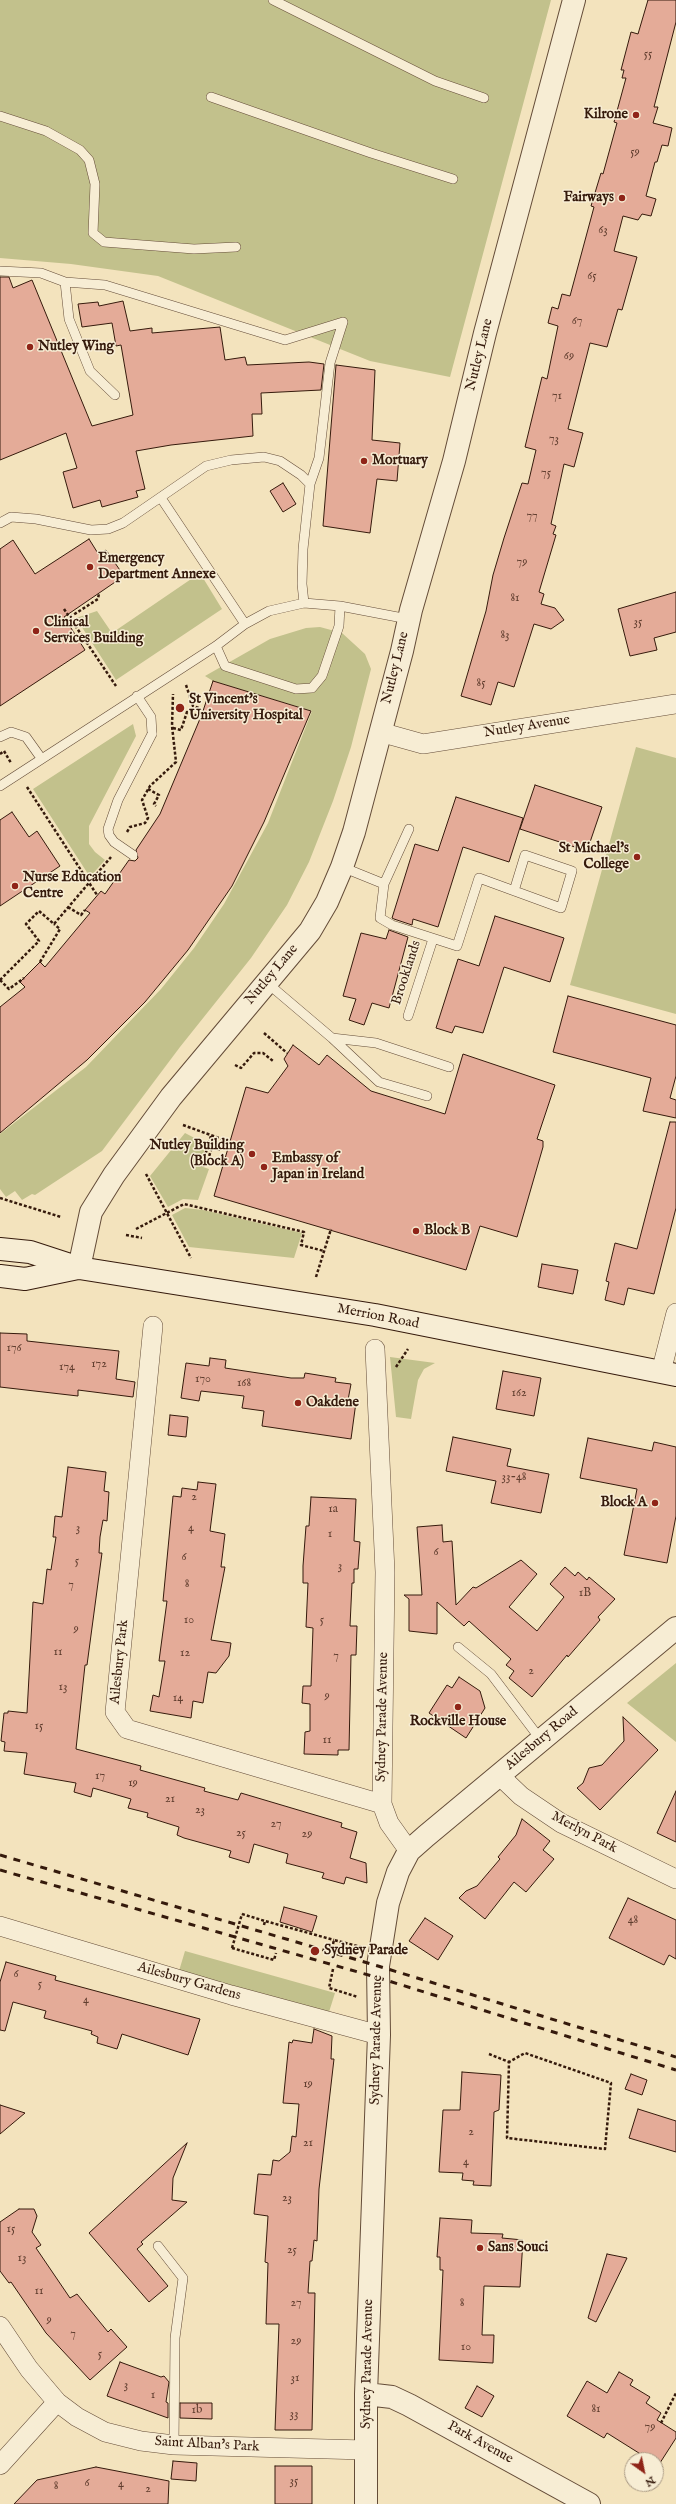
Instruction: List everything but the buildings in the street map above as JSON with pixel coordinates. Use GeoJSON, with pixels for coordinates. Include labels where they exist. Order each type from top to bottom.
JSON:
{"type":"FeatureCollection","features":[{"type":"Feature","properties":{"kind":"street","name":"Nutley Lane"},"geometry":{"type":"LineString","coordinates":[[79,1268],[92,1212],[114,1175],[171,1097],[310,931],[327,902],[342,867],[354,832],[408,619],[454,460],[485,333],[574,0]]}},
{"type":"Feature","properties":{"kind":"street","name":"Nutley Avenue"},"geometry":{"type":"LineString","coordinates":[[380,732],[423,744],[676,704]]}},
{"type":"Feature","properties":{"kind":"street","name":"Merrion Road"},"geometry":{"type":"LineString","coordinates":[[0,1249],[30,1252],[79,1268],[375,1315],[668,1374]]}},
{"type":"Feature","properties":{"kind":"street","name":"Merrion Road"},"geometry":{"type":"LineString","coordinates":[[0,1276],[25,1279],[79,1268]]}},
{"type":"Feature","properties":{"kind":"street"},"geometry":{"type":"LineString","coordinates":[[668,1374],[676,1313]]}},
{"type":"Feature","properties":{"kind":"street","name":"Ailesbury Park"},"geometry":{"type":"LineString","coordinates":[[153,1326],[115,1712],[127,1729],[382,1804]]}},
{"type":"Feature","properties":{"kind":"street","name":"Sydney Parade Avenue"},"geometry":{"type":"LineString","coordinates":[[366,2504],[366,2394],[379,2035],[378,1966],[388,1903],[398,1872],[409,1851],[389,1823],[382,1804],[385,1572],[375,1349]]}},
{"type":"Feature","properties":{"kind":"street","name":"Ailesbury Road"},"geometry":{"type":"LineString","coordinates":[[409,1851],[498,1775],[676,1628]]}},
{"type":"Feature","properties":{"kind":"street","name":"Merlyn Park"},"geometry":{"type":"LineString","coordinates":[[498,1775],[521,1796],[561,1823],[676,1879]]}},
{"type":"Feature","properties":{"kind":"street","name":"Ailesbury Gardens"},"geometry":{"type":"LineString","coordinates":[[0,1926],[231,1995],[379,2035]]}},
{"type":"Feature","properties":{"kind":"street","name":"Saint Alban's Park"},"geometry":{"type":"LineString","coordinates":[[0,2326],[29,2369],[57,2402],[77,2417],[104,2432],[141,2441],[174,2445],[366,2450]]}},
{"type":"Feature","properties":{"kind":"street","name":"Park Avenue"},"geometry":{"type":"LineString","coordinates":[[366,2394],[392,2397],[409,2405],[589,2504]]}},
{"type":"Feature","properties":{"kind":"street"},"geometry":{"type":"LineString","coordinates":[[0,2465],[57,2402]]}},
{"type":"Feature","properties":{"kind":"lane"},"geometry":{"type":"LineString","coordinates":[[273,0],[435,81],[484,98]]}},
{"type":"Feature","properties":{"kind":"lane"},"geometry":{"type":"LineString","coordinates":[[211,97],[371,153],[453,179]]}},
{"type":"Feature","properties":{"kind":"lane"},"geometry":{"type":"LineString","coordinates":[[0,116],[46,131],[80,150],[89,160],[95,184],[94,233],[104,242],[194,249],[236,247]]}},
{"type":"Feature","properties":{"kind":"lane"},"geometry":{"type":"LineString","coordinates":[[0,271],[40,273],[65,282],[106,285],[285,340],[343,322],[330,363],[319,458],[310,484],[303,549],[302,584],[304,604]]}},
{"type":"Feature","properties":{"kind":"lane"},"geometry":{"type":"LineString","coordinates":[[65,282],[66,304],[69,319],[90,371],[114,395]]}},
{"type":"Feature","properties":{"kind":"lane"},"geometry":{"type":"LineString","coordinates":[[0,523],[11,517],[36,519],[91,530],[108,530],[123,523],[206,466],[246,458],[264,457],[280,461],[302,475],[310,484]]}},
{"type":"Feature","properties":{"kind":"lane"},"geometry":{"type":"LineString","coordinates":[[161,498],[180,534],[245,624]]}},
{"type":"Feature","properties":{"kind":"lane"},"geometry":{"type":"LineString","coordinates":[[0,786],[216,646],[245,624],[269,611],[304,604],[340,606],[408,619]]}},
{"type":"Feature","properties":{"kind":"lane"},"geometry":{"type":"LineString","coordinates":[[216,646],[225,666],[296,688],[312,688],[322,676],[338,626],[340,606]]}},
{"type":"Feature","properties":{"kind":"lane"},"geometry":{"type":"LineString","coordinates":[[133,855],[114,842],[109,836],[108,829],[118,800],[152,734],[151,717],[137,696]]}},
{"type":"Feature","properties":{"kind":"lane"},"geometry":{"type":"LineString","coordinates":[[0,737],[11,732],[26,737],[41,758]]}},
{"type":"Feature","properties":{"kind":"lane"},"geometry":{"type":"LineString","coordinates":[[342,867],[384,884],[408,828]]}},
{"type":"Feature","properties":{"kind":"lane","name":"Brooklands"},"geometry":{"type":"LineString","coordinates":[[384,884],[380,918],[392,925],[458,946],[478,878],[561,908],[572,871],[525,855],[514,891]]}},
{"type":"Feature","properties":{"kind":"lane","name":"Brooklands"},"geometry":{"type":"LineString","coordinates":[[408,1016],[433,939]]}},
{"type":"Feature","properties":{"kind":"lane"},"geometry":{"type":"LineString","coordinates":[[266,982],[332,1038],[379,1082],[426,1096]]}},
{"type":"Feature","properties":{"kind":"lane"},"geometry":{"type":"LineString","coordinates":[[332,1038],[376,1043],[449,1068]]}},
{"type":"Feature","properties":{"kind":"lane"},"geometry":{"type":"LineString","coordinates":[[458,1647],[491,1674],[541,1740]]}},
{"type":"Feature","properties":{"kind":"lane"},"geometry":{"type":"LineString","coordinates":[[158,2246],[183,2278],[175,2338],[174,2445]]}},
{"type":"Feature","properties":{"kind":"path"},"geometry":{"type":"LineString","coordinates":[[70,617],[98,599],[99,593]]}},
{"type":"Feature","properties":{"kind":"path"},"geometry":{"type":"LineString","coordinates":[[64,609],[116,686]]}},
{"type":"Feature","properties":{"kind":"path"},"geometry":{"type":"LineString","coordinates":[[186,685],[193,706],[199,708]]}},
{"type":"Feature","properties":{"kind":"path"},"geometry":{"type":"LineString","coordinates":[[172,728],[181,730],[187,712],[201,717]]}},
{"type":"Feature","properties":{"kind":"path"},"geometry":{"type":"LineString","coordinates":[[148,789],[159,795],[154,804],[156,806]]}},
{"type":"Feature","properties":{"kind":"path"},"geometry":{"type":"LineString","coordinates":[[38,804],[97,896]]}},
{"type":"Feature","properties":{"kind":"path"},"geometry":{"type":"LineString","coordinates":[[68,907],[81,915],[85,910]]}},
{"type":"Feature","properties":{"kind":"path"},"geometry":{"type":"LineString","coordinates":[[40,962],[60,929],[54,924]]}},
{"type":"Feature","properties":{"kind":"path"},"geometry":{"type":"LineString","coordinates":[[24,978],[9,989],[0,980],[39,941]]}},
{"type":"Feature","properties":{"kind":"path"},"geometry":{"type":"LineString","coordinates":[[264,1033],[287,1053]]}},
{"type":"Feature","properties":{"kind":"path"},"geometry":{"type":"LineString","coordinates":[[234,1065],[241,1068],[254,1053],[262,1053],[273,1061]]}},
{"type":"Feature","properties":{"kind":"path"},"geometry":{"type":"LineString","coordinates":[[183,1125],[230,1142]]}},
{"type":"Feature","properties":{"kind":"path"},"geometry":{"type":"LineString","coordinates":[[211,1136],[202,1165],[206,1166],[212,1148],[220,1150]]}},
{"type":"Feature","properties":{"kind":"path"},"geometry":{"type":"LineString","coordinates":[[146,1174],[191,1258]]}},
{"type":"Feature","properties":{"kind":"path"},"geometry":{"type":"LineString","coordinates":[[0,1198],[62,1217]]}},
{"type":"Feature","properties":{"kind":"path"},"geometry":{"type":"LineString","coordinates":[[136,1229],[184,1204],[304,1232],[301,1245],[324,1251]]}},
{"type":"Feature","properties":{"kind":"path"},"geometry":{"type":"LineString","coordinates":[[316,1277],[331,1229]]}},
{"type":"Feature","properties":{"kind":"path"},"geometry":{"type":"LineString","coordinates":[[126,1235],[142,1238]]}},
{"type":"Feature","properties":{"kind":"path"},"geometry":{"type":"LineString","coordinates":[[276,1953],[274,1960],[232,1948],[242,1914],[381,1952]]}},
{"type":"Feature","properties":{"kind":"path"},"geometry":{"type":"LineString","coordinates":[[264,1925],[265,1921]]}},
{"type":"Feature","properties":{"kind":"path"},"geometry":{"type":"LineString","coordinates":[[333,1944],[334,1940]]}},
{"type":"Feature","properties":{"kind":"path"},"geometry":{"type":"LineString","coordinates":[[333,1969],[329,1988],[360,1998],[359,2004]]}},
{"type":"Feature","properties":{"kind":"path"},"geometry":{"type":"LineString","coordinates":[[525,2053],[611,2083],[605,2149],[507,2138],[510,2062],[525,2053]]}},
{"type":"Feature","properties":{"kind":"path"},"geometry":{"type":"LineString","coordinates":[[489,2054],[510,2062]]}},
{"type":"Feature","properties":{"kind":"path"},"geometry":{"type":"LineString","coordinates":[[661,2423],[676,2393]]}},
{"type":"Feature","properties":{"kind":"shaded area"},"geometry":{"type":"Polygon","coordinates":[[[0,0],[551,0],[450,377],[370,361],[158,276],[71,264],[0,258],[0,0]]]}},
{"type":"Feature","properties":{"kind":"shaded area"},"geometry":{"type":"Polygon","coordinates":[[[200,573],[222,609],[116,680],[76,618],[97,611],[112,633],[200,573]]]}},
{"type":"Feature","properties":{"kind":"shaded area"},"geometry":{"type":"Polygon","coordinates":[[[320,627],[342,633],[365,654],[371,669],[351,747],[333,801],[309,862],[287,905],[251,958],[180,1047],[102,1151],[35,1195],[32,1194],[22,1200],[15,1191],[6,1197],[0,1189],[0,1134],[86,1067],[161,989],[194,948],[224,904],[268,823],[312,711],[213,681],[205,676],[270,639],[306,628],[320,627]]]}},
{"type":"Feature","properties":{"kind":"shaded area"},"geometry":{"type":"Polygon","coordinates":[[[133,724],[136,736],[89,826],[89,844],[95,852],[105,860],[90,877],[33,789],[133,724]]]}},
{"type":"Feature","properties":{"kind":"shaded area"},"geometry":{"type":"Polygon","coordinates":[[[636,747],[676,758],[676,1014],[570,985],[636,747]]]}},
{"type":"Feature","properties":{"kind":"shaded area"},"geometry":{"type":"Polygon","coordinates":[[[185,1133],[206,1144],[200,1166],[209,1169],[198,1200],[183,1199],[168,1207],[150,1176],[185,1133]]]}},
{"type":"Feature","properties":{"kind":"shaded area"},"geometry":{"type":"Polygon","coordinates":[[[185,1208],[203,1210],[302,1233],[294,1258],[189,1247],[172,1215],[185,1208]]]}},
{"type":"Feature","properties":{"kind":"shaded area"},"geometry":{"type":"Polygon","coordinates":[[[390,1357],[435,1363],[424,1369],[418,1380],[411,1419],[396,1417],[390,1357]]]}},
{"type":"Feature","properties":{"kind":"shaded area"},"geometry":{"type":"Polygon","coordinates":[[[676,1663],[676,1742],[627,1703],[676,1663]]]}},
{"type":"Feature","properties":{"kind":"shaded area"},"geometry":{"type":"Polygon","coordinates":[[[185,1951],[335,1993],[329,2012],[179,1971],[185,1951]]]}},
{"type":"Feature","properties":{"kind":"railway"},"geometry":{"type":"LineString","coordinates":[[0,1855],[378,1966],[676,2057]]}},
{"type":"Feature","properties":{"kind":"railway"},"geometry":{"type":"LineString","coordinates":[[0,1870],[379,1978],[676,2070]]}},
{"type":"Feature","properties":{"kind":"place","name":"Kilrone"},"geometry":{"type":"Point","coordinates":[636,115]}},
{"type":"Feature","properties":{"kind":"place","name":"Fairways"},"geometry":{"type":"Point","coordinates":[622,198]}},
{"type":"Feature","properties":{"kind":"place","name":"Nutley Wing"},"geometry":{"type":"Point","coordinates":[30,347]}},
{"type":"Feature","properties":{"kind":"place","name":"Mortuary"},"geometry":{"type":"Point","coordinates":[364,461]}},
{"type":"Feature","properties":{"kind":"place","name":"Emergency Department Annexe"},"geometry":{"type":"Point","coordinates":[90,567]}},
{"type":"Feature","properties":{"kind":"place","name":"Clinical Services Building"},"geometry":{"type":"Point","coordinates":[36,631]}},
{"type":"Feature","properties":{"kind":"place","name":"St Vincent's University Hospital"},"geometry":{"type":"Point","coordinates":[180,708]}},
{"type":"Feature","properties":{"kind":"place","name":"St Michael's College"},"geometry":{"type":"Point","coordinates":[637,857]}},
{"type":"Feature","properties":{"kind":"place","name":"Nurse Education Centre"},"geometry":{"type":"Point","coordinates":[15,886]}},
{"type":"Feature","properties":{"kind":"place","name":"Nutley Building (Block A)"},"geometry":{"type":"Point","coordinates":[252,1154]}},
{"type":"Feature","properties":{"kind":"place","name":"Embassy of Japan in Ireland"},"geometry":{"type":"Point","coordinates":[264,1167]}},
{"type":"Feature","properties":{"kind":"place","name":"Block B"},"geometry":{"type":"Point","coordinates":[416,1231]}},
{"type":"Feature","properties":{"kind":"place","name":"Oakdene"},"geometry":{"type":"Point","coordinates":[298,1403]}},
{"type":"Feature","properties":{"kind":"place","name":"Block A"},"geometry":{"type":"Point","coordinates":[655,1503]}},
{"type":"Feature","properties":{"kind":"place","name":"Rockville House"},"geometry":{"type":"Point","coordinates":[458,1707]}},
{"type":"Feature","properties":{"kind":"place","name":"Sydney Parade"},"geometry":{"type":"Point","coordinates":[315,1951]}},
{"type":"Feature","properties":{"kind":"place","name":"Sans Souci"},"geometry":{"type":"Point","coordinates":[480,2248]}}]}
